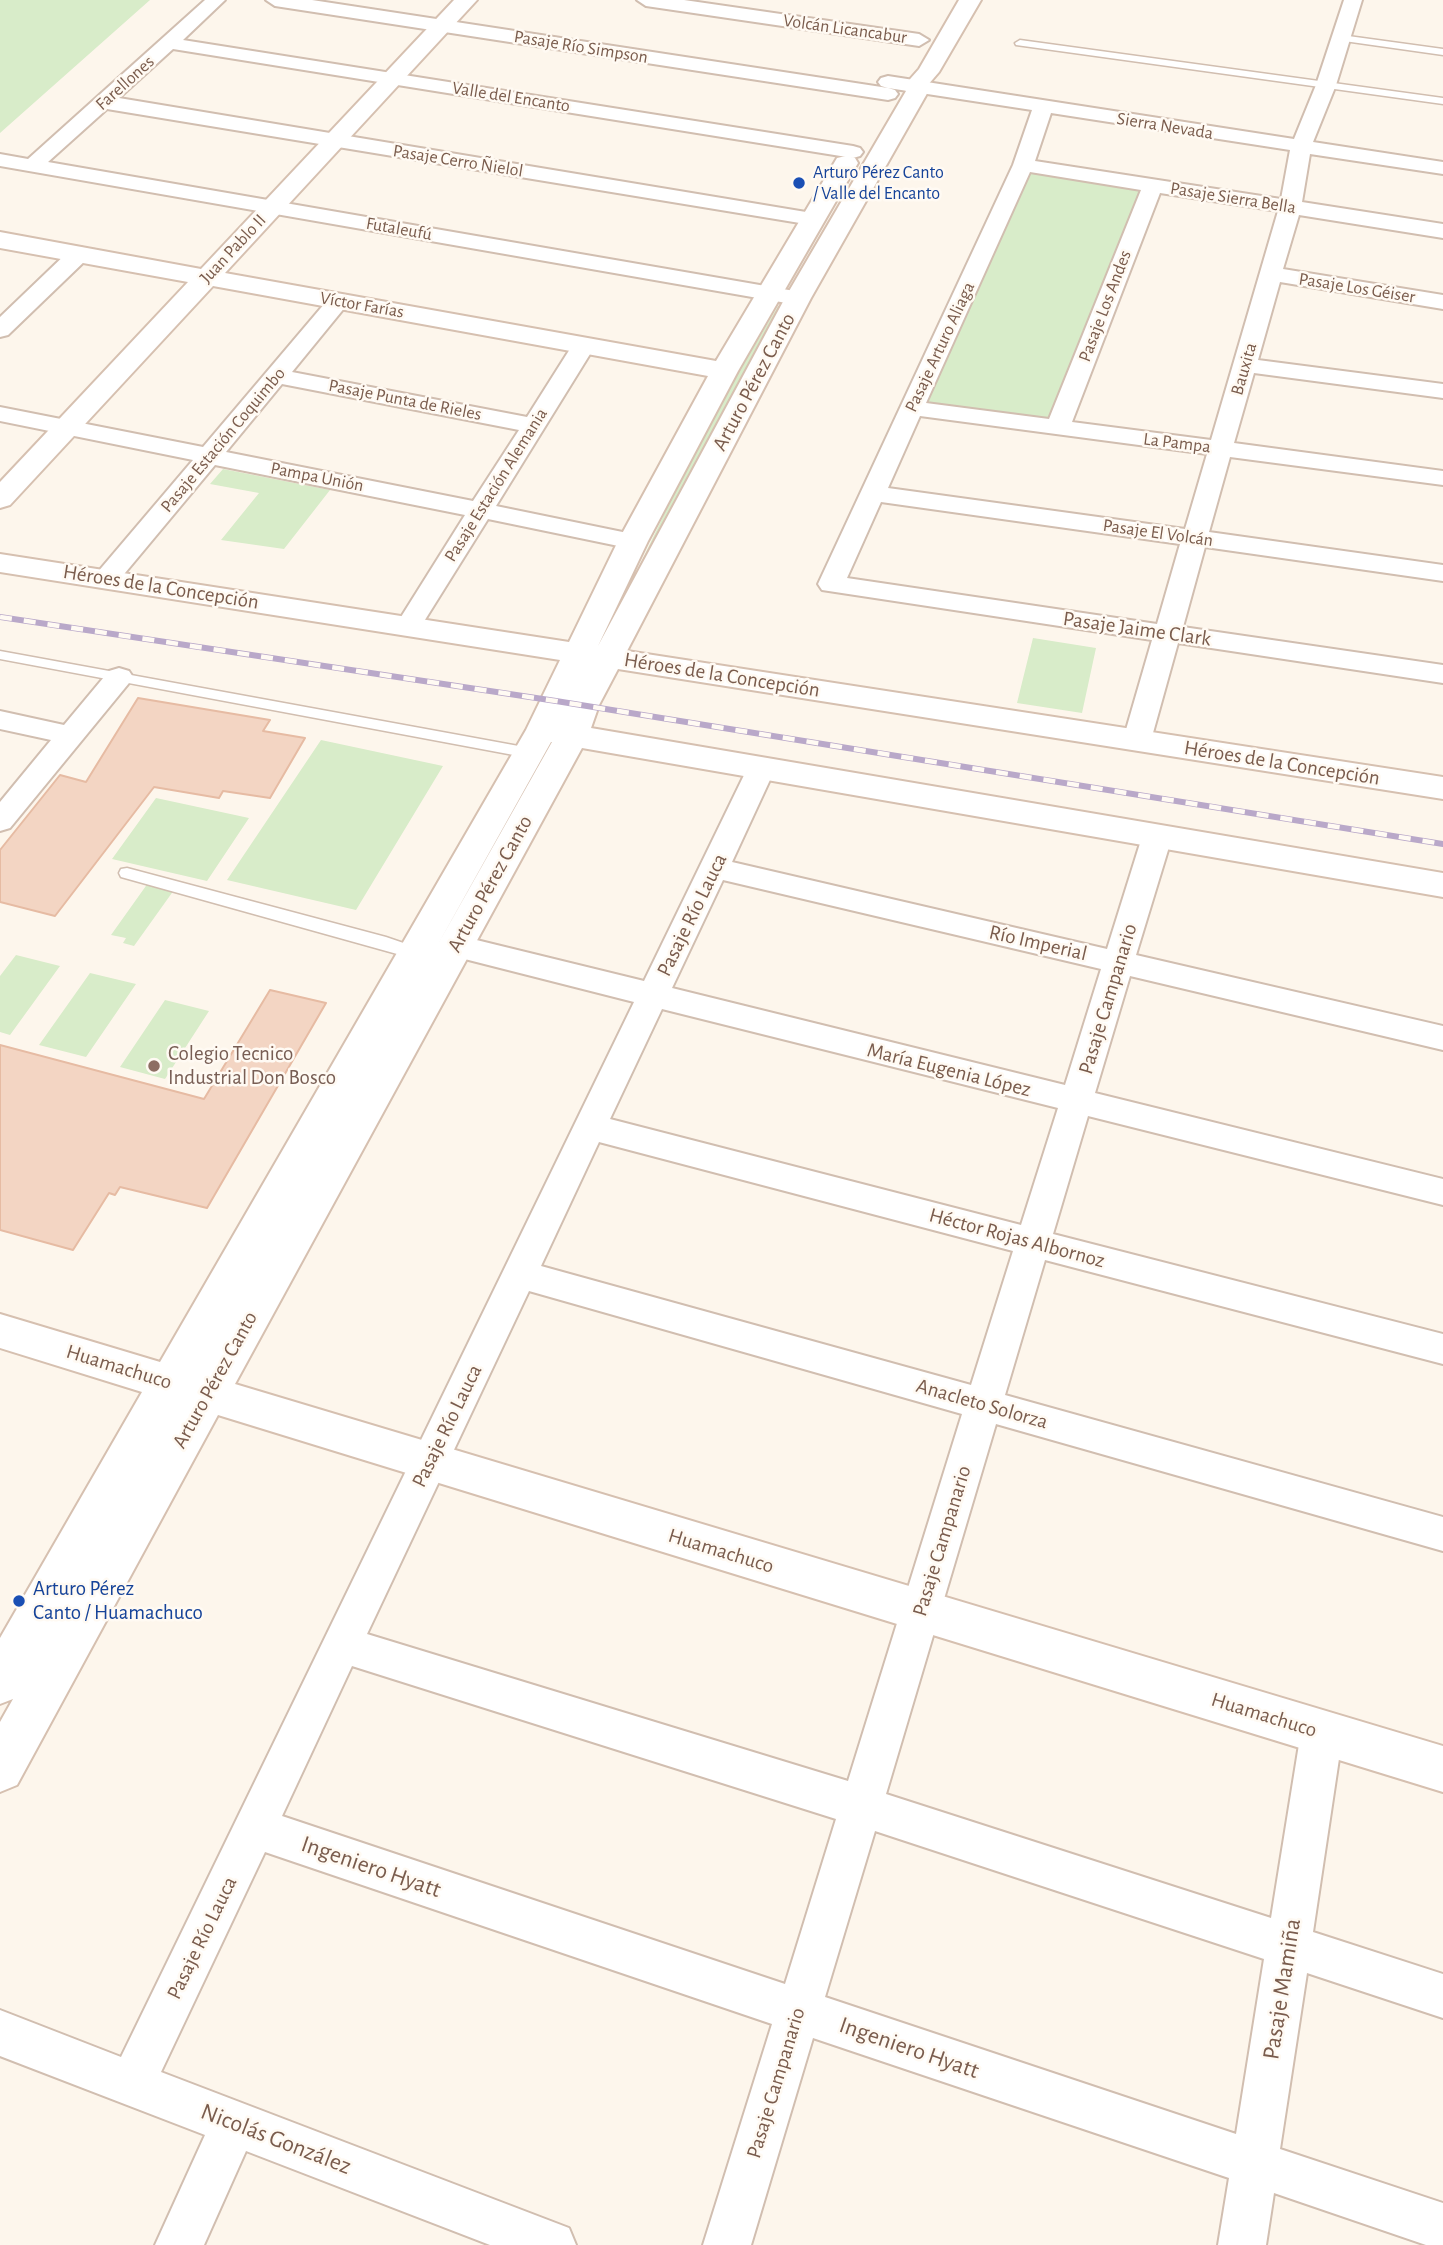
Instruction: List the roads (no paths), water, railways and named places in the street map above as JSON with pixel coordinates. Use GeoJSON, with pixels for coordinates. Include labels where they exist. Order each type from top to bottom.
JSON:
{"type":"FeatureCollection","features":[{"type":"Feature","properties":{"kind":"street","name":"Farellones"},"geometry":{"type":"LineString","coordinates":[[33,165],[216,0]]}},
{"type":"Feature","properties":{"kind":"street","name":"Pasaje Río Simpson"},"geometry":{"type":"LineString","coordinates":[[275,0],[888,88]]}},
{"type":"Feature","properties":{"kind":"street","name":"Juan Pablo II"},"geometry":{"type":"LineString","coordinates":[[0,499],[467,0]]}},
{"type":"Feature","properties":{"kind":"street","name":"Volcán Licancabur"},"geometry":{"type":"LineString","coordinates":[[646,0],[933,18]]}},
{"type":"Feature","properties":{"kind":"street","name":"Arturo Pérez Canto"},"geometry":{"type":"LineString","coordinates":[[594,655],[918,90],[914,86],[928,72],[970,0]]}},
{"type":"Feature","properties":{"kind":"street","name":"Bauxita"},"geometry":{"type":"LineString","coordinates":[[1137,740],[1272,274],[1290,207],[1301,147],[1326,85],[1353,0]]}},
{"type":"Feature","properties":{"kind":"street","name":"Arturo Pérez Canto"},"geometry":{"type":"LineString","coordinates":[[0,1769],[189,1389],[415,953],[551,745],[583,705],[594,655],[633,541],[768,293],[853,152],[888,88],[933,18]]}},
{"type":"Feature","properties":{"kind":"street","name":"Valle del Encanto"},"geometry":{"type":"LineString","coordinates":[[169,43],[853,152]]}},
{"type":"Feature","properties":{"kind":"street","name":"Sierra Nevada"},"geometry":{"type":"LineString","coordinates":[[888,88],[914,86],[1443,168]]}},
{"type":"Feature","properties":{"kind":"street","name":"Pasaje Cerro Ñielol"},"geometry":{"type":"LineString","coordinates":[[104,102],[812,219]]}},
{"type":"Feature","properties":{"kind":"street","name":"Pasaje Arturo Aliaga"},"geometry":{"type":"LineString","coordinates":[[831,584],[1023,165],[1043,107]]}},
{"type":"Feature","properties":{"kind":"street","name":"Futaleufú"},"geometry":{"type":"LineString","coordinates":[[0,160],[798,298]]}},
{"type":"Feature","properties":{"kind":"street","name":"Pasaje Sierra Bella"},"geometry":{"type":"LineString","coordinates":[[1023,165],[1443,232]]}},
{"type":"Feature","properties":{"kind":"street","name":"Pasaje Los Andes"},"geometry":{"type":"LineString","coordinates":[[1058,427],[1153,185]]}},
{"type":"Feature","properties":{"kind":"street","name":"Víctor Farías"},"geometry":{"type":"LineString","coordinates":[[0,240],[724,371]]}},
{"type":"Feature","properties":{"kind":"street"},"geometry":{"type":"LineString","coordinates":[[0,329],[79,254]]}},
{"type":"Feature","properties":{"kind":"street","name":"Pasaje Los Géiser"},"geometry":{"type":"LineString","coordinates":[[1272,274],[1443,302]]}},
{"type":"Feature","properties":{"kind":"street","name":"Pasaje Estación Coquimbo"},"geometry":{"type":"LineString","coordinates":[[106,579],[339,301]]}},
{"type":"Feature","properties":{"kind":"street","name":"Pasaje Estación Alemania"},"geometry":{"type":"LineString","coordinates":[[410,625],[583,346]]}},
{"type":"Feature","properties":{"kind":"street"},"geometry":{"type":"LineString","coordinates":[[1245,365],[1443,391]]}},
{"type":"Feature","properties":{"kind":"street","name":"Pasaje Punta de Rieles"},"geometry":{"type":"LineString","coordinates":[[277,376],[534,425]]}},
{"type":"Feature","properties":{"kind":"street","name":"La Pampa"},"geometry":{"type":"LineString","coordinates":[[912,408],[1443,478]]}},
{"type":"Feature","properties":{"kind":"street","name":"Pampa Unión"},"geometry":{"type":"LineString","coordinates":[[0,414],[633,541]]}},
{"type":"Feature","properties":{"kind":"street","name":"Pasaje El Volcán"},"geometry":{"type":"LineString","coordinates":[[873,493],[1443,573]]}},
{"type":"Feature","properties":{"kind":"street","name":"Héroes de la Concepción"},"geometry":{"type":"LineString","coordinates":[[0,563],[1443,788]]}},
{"type":"Feature","properties":{"kind":"street","name":"Pasaje Jaime Clark"},"geometry":{"type":"LineString","coordinates":[[831,584],[1443,674]]}},
{"type":"Feature","properties":{"kind":"street"},"geometry":{"type":"LineString","coordinates":[[0,821],[119,677]]}},
{"type":"Feature","properties":{"kind":"street"},"geometry":{"type":"LineString","coordinates":[[0,720],[70,735]]}},
{"type":"Feature","properties":{"kind":"street","name":"Arturo Pérez Canto"},"geometry":{"type":"LineString","coordinates":[[0,1682],[189,1389],[456,946],[551,745]]}},
{"type":"Feature","properties":{"kind":"street"},"geometry":{"type":"LineString","coordinates":[[551,745],[761,769],[1443,885]]}},
{"type":"Feature","properties":{"kind":"street","name":"Pasaje Río Lauca"},"geometry":{"type":"LineString","coordinates":[[132,2083],[761,769]]}},
{"type":"Feature","properties":{"kind":"street","name":"Pasaje Campanario"},"geometry":{"type":"LineString","coordinates":[[727,2245],[1157,836]]}},
{"type":"Feature","properties":{"kind":"street","name":"Río Imperial"},"geometry":{"type":"LineString","coordinates":[[714,867],[1443,1038]]}},
{"type":"Feature","properties":{"kind":"street","name":"María Eugenia López"},"geometry":{"type":"LineString","coordinates":[[456,946],[1443,1192]]}},
{"type":"Feature","properties":{"kind":"street","name":"Héctor Rojas Albornoz"},"geometry":{"type":"LineString","coordinates":[[590,1127],[1443,1349]]}},
{"type":"Feature","properties":{"kind":"street","name":"Anacleto Solorza"},"geometry":{"type":"LineString","coordinates":[[520,1274],[1443,1534]]}},
{"type":"Feature","properties":{"kind":"street","name":"Huamachuco"},"geometry":{"type":"LineString","coordinates":[[0,1331],[1443,1769]]}},
{"type":"Feature","properties":{"kind":"street"},"geometry":{"type":"LineString","coordinates":[[342,1645],[861,1806],[1443,1996]]}},
{"type":"Feature","properties":{"kind":"street","name":"Pasaje Mamiña"},"geometry":{"type":"LineString","coordinates":[[1242,2245],[1322,1732]]}},
{"type":"Feature","properties":{"kind":"street","name":"Ingeniero Hyatt"},"geometry":{"type":"LineString","coordinates":[[255,1828],[1443,2227]]}},
{"type":"Feature","properties":{"kind":"street","name":"Nicolás González"},"geometry":{"type":"LineString","coordinates":[[0,2033],[552,2245]]}},
{"type":"Feature","properties":{"kind":"street"},"geometry":{"type":"LineString","coordinates":[[179,2245],[235,2123]]}},
{"type":"Feature","properties":{"kind":"lane"},"geometry":{"type":"LineString","coordinates":[[1341,38],[1443,52]]}},
{"type":"Feature","properties":{"kind":"lane"},"geometry":{"type":"LineString","coordinates":[[1020,43],[1443,101]]}},
{"type":"Feature","properties":{"kind":"lane"},"geometry":{"type":"LineString","coordinates":[[0,655],[119,677],[551,745]]}},
{"type":"Feature","properties":{"kind":"lane"},"geometry":{"type":"LineString","coordinates":[[127,873],[373,939],[415,953]]}},
{"type":"Feature","properties":{"kind":"railway"},"geometry":{"type":"LineString","coordinates":[[0,617],[556,701],[1443,844]]}},
{"type":"Feature","properties":{"kind":"place","name":"Arturo Pérez Canto / Valle del Encanto"},"geometry":{"type":"Point","coordinates":[799,183]}},
{"type":"Feature","properties":{"kind":"place","name":"Colegio Tecnico Industrial Don Bosco"},"geometry":{"type":"Point","coordinates":[154,1066]}},
{"type":"Feature","properties":{"kind":"place","name":"Arturo Pérez Canto / Huamachuco"},"geometry":{"type":"Point","coordinates":[19,1601]}}]}
